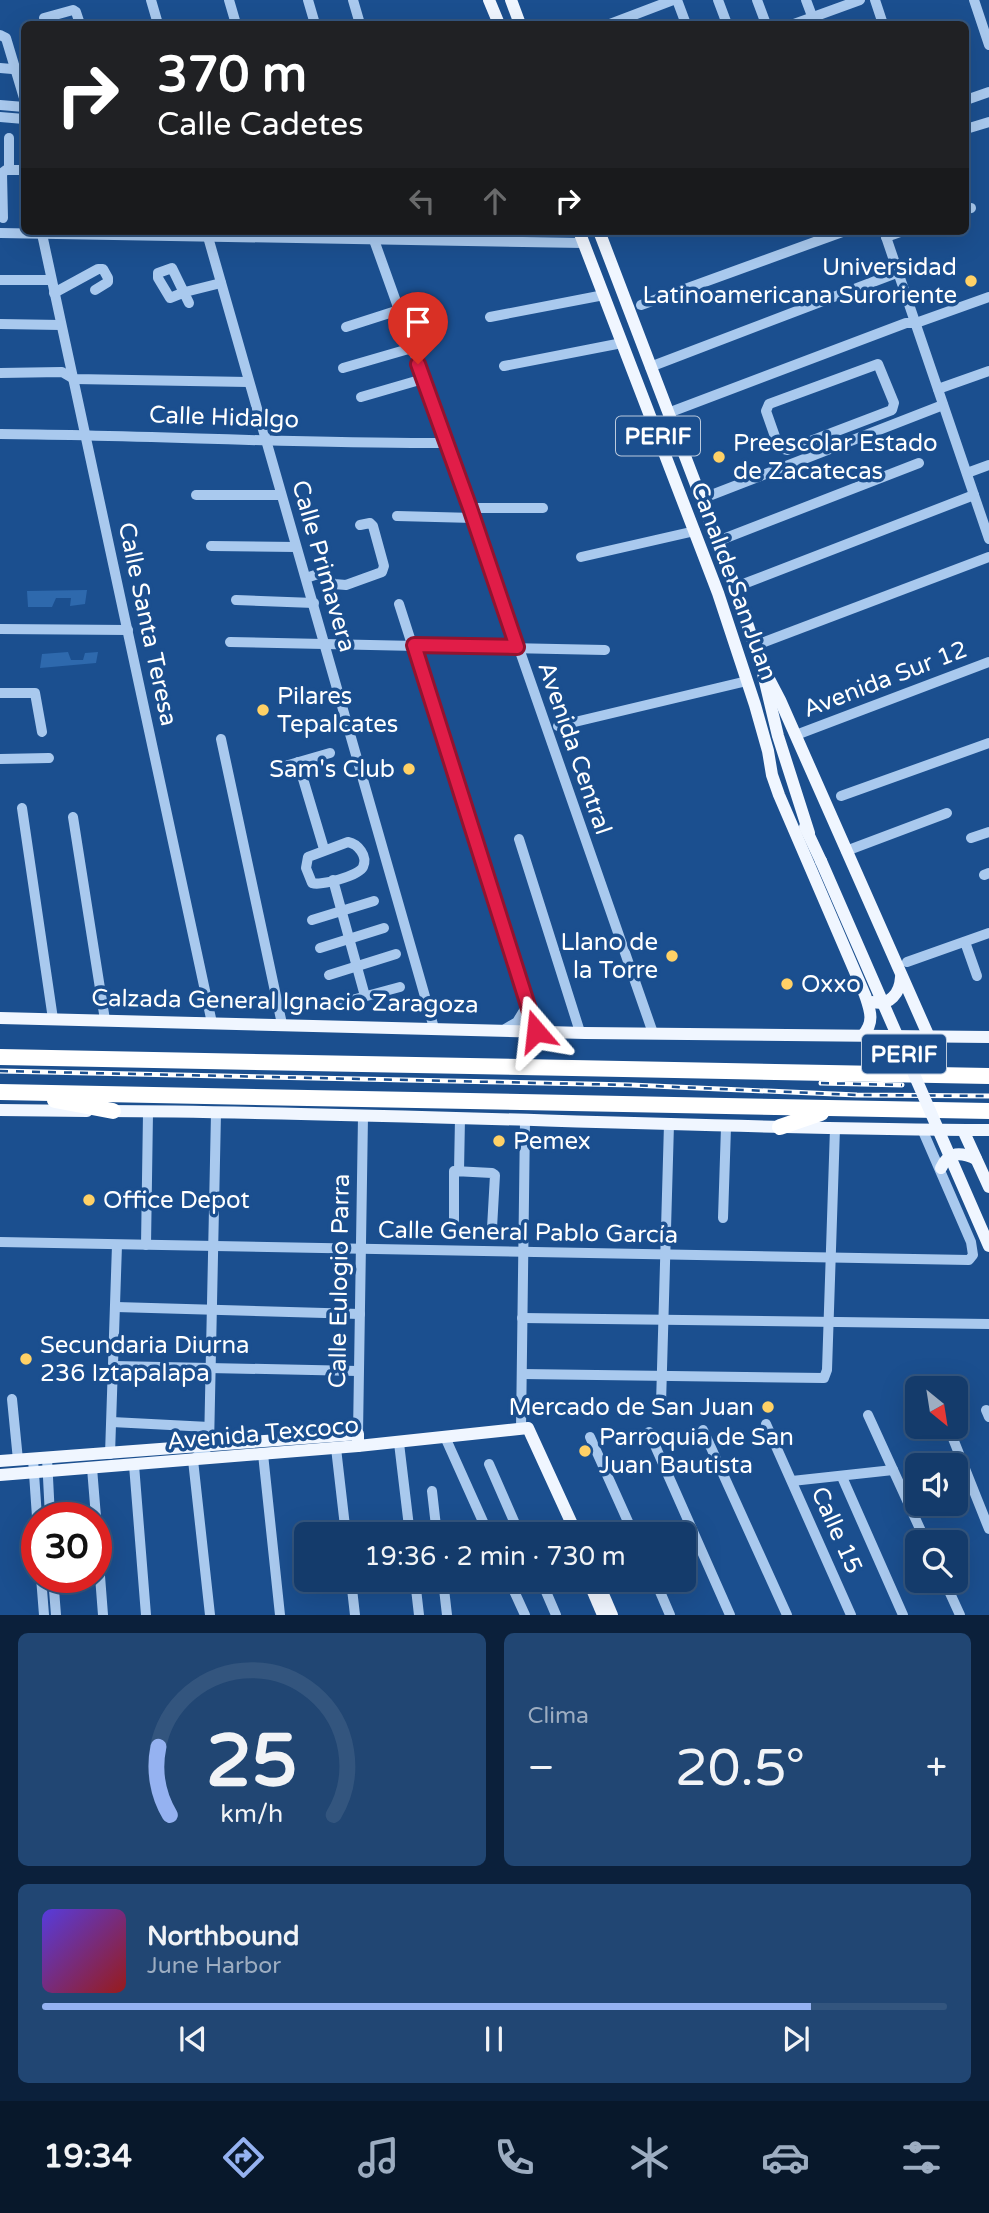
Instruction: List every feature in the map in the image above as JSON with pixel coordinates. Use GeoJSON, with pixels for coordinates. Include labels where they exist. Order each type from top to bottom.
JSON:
{"type":"FeatureCollection","features":[{"type":"Feature","properties":{"kind":"highway"},"geometry":{"type":"LineString","coordinates":[[0,1057],[989,1076]]}},
{"type":"Feature","properties":{"kind":"highway"},"geometry":{"type":"LineString","coordinates":[[6,1092],[989,1111]]}},
{"type":"Feature","properties":{"kind":"highway"},"geometry":{"type":"LineString","coordinates":[[6,1092],[113,1111]]}},
{"type":"Feature","properties":{"kind":"highway"},"geometry":{"type":"LineString","coordinates":[[780,1127],[833,1108]]}},
{"type":"Feature","properties":{"kind":"main road"},"geometry":{"type":"LineString","coordinates":[[489,0],[498,21]]}},
{"type":"Feature","properties":{"kind":"main road"},"geometry":{"type":"LineString","coordinates":[[511,0],[519,21]]}},
{"type":"Feature","properties":{"kind":"main road","name":"Canal de San Juan"},"geometry":{"type":"LineString","coordinates":[[600,235],[650,367],[673,411],[701,499],[761,665],[778,736],[809,833]]}},
{"type":"Feature","properties":{"kind":"main road","name":"Canal de San Juan"},"geometry":{"type":"LineString","coordinates":[[581,237],[695,531],[747,681],[779,794],[865,995],[872,1019],[863,1035]]}},
{"type":"Feature","properties":{"kind":"main road","name":"Canal de San Juan"},"geometry":{"type":"LineString","coordinates":[[761,665],[776,690],[929,1037]]}},
{"type":"Feature","properties":{"kind":"main road","name":"Canal de San Juan"},"geometry":{"type":"LineString","coordinates":[[768,751],[809,833],[989,1246]]}},
{"type":"Feature","properties":{"kind":"main road"},"geometry":{"type":"LineString","coordinates":[[865,995],[874,1002],[886,1001],[897,992],[901,977]]}},
{"type":"Feature","properties":{"kind":"main road","name":"Calzada General Ignacio Zaragoza"},"geometry":{"type":"LineString","coordinates":[[0,1018],[580,1032],[989,1037]]}},
{"type":"Feature","properties":{"kind":"main road"},"geometry":{"type":"LineString","coordinates":[[0,1110],[460,1118],[726,1127],[989,1130]]}},
{"type":"Feature","properties":{"kind":"main road"},"geometry":{"type":"LineString","coordinates":[[963,1130],[989,1188]]}},
{"type":"Feature","properties":{"kind":"main road"},"geometry":{"type":"LineString","coordinates":[[941,1168],[947,1158],[957,1153],[976,1159]]}},
{"type":"Feature","properties":{"kind":"main road"},"geometry":{"type":"LineString","coordinates":[[525,1428],[563,1522]]}},
{"type":"Feature","properties":{"kind":"main road"},"geometry":{"type":"LineString","coordinates":[[525,1428],[571,1522]]}},
{"type":"Feature","properties":{"kind":"main road","name":"Avenida Texcoco"},"geometry":{"type":"LineString","coordinates":[[0,1475],[40,1465],[110,1454],[209,1446],[358,1440],[399,1443],[525,1428]]}},
{"type":"Feature","properties":{"kind":"main road","name":"Avenida Texcoco"},"geometry":{"type":"LineString","coordinates":[[0,1461],[18,1460],[40,1465],[92,1468],[263,1454],[322,1443],[336,1448],[358,1440]]}},
{"type":"Feature","properties":{"kind":"main road"},"geometry":{"type":"LineString","coordinates":[[593,1592],[603,1615]]}},
{"type":"Feature","properties":{"kind":"main road"},"geometry":{"type":"LineString","coordinates":[[602,1592],[612,1615]]}},
{"type":"Feature","properties":{"kind":"street"},"geometry":{"type":"LineString","coordinates":[[151,0],[157,21]]}},
{"type":"Feature","properties":{"kind":"street"},"geometry":{"type":"LineString","coordinates":[[229,0],[232,21]]}},
{"type":"Feature","properties":{"kind":"street"},"geometry":{"type":"LineString","coordinates":[[308,0],[314,21]]}},
{"type":"Feature","properties":{"kind":"street"},"geometry":{"type":"LineString","coordinates":[[353,0],[359,21]]}},
{"type":"Feature","properties":{"kind":"street"},"geometry":{"type":"LineString","coordinates":[[640,19],[675,0],[685,21]]}},
{"type":"Feature","properties":{"kind":"street"},"geometry":{"type":"LineString","coordinates":[[718,0],[726,21]]}},
{"type":"Feature","properties":{"kind":"street"},"geometry":{"type":"LineString","coordinates":[[757,0],[765,21]]}},
{"type":"Feature","properties":{"kind":"street"},"geometry":{"type":"LineString","coordinates":[[806,0],[813,21],[860,0]]}},
{"type":"Feature","properties":{"kind":"street"},"geometry":{"type":"LineString","coordinates":[[875,0],[882,21]]}},
{"type":"Feature","properties":{"kind":"street"},"geometry":{"type":"LineString","coordinates":[[974,0],[989,45]]}},
{"type":"Feature","properties":{"kind":"street"},"geometry":{"type":"LineString","coordinates":[[44,18],[72,10],[76,12],[79,21]]}},
{"type":"Feature","properties":{"kind":"street"},"geometry":{"type":"LineString","coordinates":[[0,35],[6,38],[20,70],[0,68]]}},
{"type":"Feature","properties":{"kind":"street"},"geometry":{"type":"LineString","coordinates":[[969,99],[989,92]]}},
{"type":"Feature","properties":{"kind":"street"},"geometry":{"type":"LineString","coordinates":[[0,105],[21,107]]}},
{"type":"Feature","properties":{"kind":"street"},"geometry":{"type":"LineString","coordinates":[[0,117],[21,119]]}},
{"type":"Feature","properties":{"kind":"street"},"geometry":{"type":"LineString","coordinates":[[969,128],[989,122]]}},
{"type":"Feature","properties":{"kind":"street"},"geometry":{"type":"LineString","coordinates":[[9,138],[9,170]]}},
{"type":"Feature","properties":{"kind":"street"},"geometry":{"type":"LineString","coordinates":[[3,218],[2,175],[4,171],[21,170]]}},
{"type":"Feature","properties":{"kind":"street"},"geometry":{"type":"LineString","coordinates":[[0,233],[21,234]]}},
{"type":"Feature","properties":{"kind":"street","name":"Calle Santa Teresa"},"geometry":{"type":"LineString","coordinates":[[42,235],[212,1023]]}},
{"type":"Feature","properties":{"kind":"street"},"geometry":{"type":"LineString","coordinates":[[97,235],[374,240],[581,237]]}},
{"type":"Feature","properties":{"kind":"street"},"geometry":{"type":"LineString","coordinates":[[641,305],[834,235]]}},
{"type":"Feature","properties":{"kind":"street"},"geometry":{"type":"LineString","coordinates":[[885,235],[974,495],[985,514],[989,540]]}},
{"type":"Feature","properties":{"kind":"street","name":"Calle Primavera"},"geometry":{"type":"LineString","coordinates":[[208,237],[434,1028]]}},
{"type":"Feature","properties":{"kind":"street","name":"Avenida Central"},"geometry":{"type":"LineString","coordinates":[[374,240],[653,1033]]}},
{"type":"Feature","properties":{"kind":"street"},"geometry":{"type":"LineString","coordinates":[[54,293],[98,269],[103,269],[108,282],[95,290]]}},
{"type":"Feature","properties":{"kind":"street"},"geometry":{"type":"LineString","coordinates":[[650,367],[899,272]]}},
{"type":"Feature","properties":{"kind":"street"},"geometry":{"type":"LineString","coordinates":[[0,279],[51,280]]}},
{"type":"Feature","properties":{"kind":"street"},"geometry":{"type":"LineString","coordinates":[[189,303],[185,292],[221,284]]}},
{"type":"Feature","properties":{"kind":"street"},"geometry":{"type":"LineString","coordinates":[[490,317],[604,295]]}},
{"type":"Feature","properties":{"kind":"street"},"geometry":{"type":"LineString","coordinates":[[673,411],[906,323],[916,323],[989,298]]}},
{"type":"Feature","properties":{"kind":"street"},"geometry":{"type":"LineString","coordinates":[[346,327],[399,310]]}},
{"type":"Feature","properties":{"kind":"street"},"geometry":{"type":"LineString","coordinates":[[0,324],[61,325]]}},
{"type":"Feature","properties":{"kind":"street"},"geometry":{"type":"LineString","coordinates":[[504,366],[622,343]]}},
{"type":"Feature","properties":{"kind":"street"},"geometry":{"type":"LineString","coordinates":[[343,369],[412,348]]}},
{"type":"Feature","properties":{"kind":"street"},"geometry":{"type":"LineString","coordinates":[[878,364],[894,408],[828,435],[781,450],[777,446],[767,406],[771,402],[878,364]]}},
{"type":"Feature","properties":{"kind":"street"},"geometry":{"type":"LineString","coordinates":[[938,389],[989,371]]}},
{"type":"Feature","properties":{"kind":"street"},"geometry":{"type":"LineString","coordinates":[[0,373],[62,372],[74,379],[248,382]]}},
{"type":"Feature","properties":{"kind":"street"},"geometry":{"type":"LineString","coordinates":[[361,397],[423,379]]}},
{"type":"Feature","properties":{"kind":"street"},"geometry":{"type":"LineString","coordinates":[[701,499],[943,405]]}},
{"type":"Feature","properties":{"kind":"street","name":"Calle Hidalgo"},"geometry":{"type":"LineString","coordinates":[[0,434],[446,443]]}},
{"type":"Feature","properties":{"kind":"street"},"geometry":{"type":"LineString","coordinates":[[828,435],[832,449]]}},
{"type":"Feature","properties":{"kind":"street"},"geometry":{"type":"LineString","coordinates":[[718,541],[919,463]]}},
{"type":"Feature","properties":{"kind":"street"},"geometry":{"type":"LineString","coordinates":[[967,474],[989,464]]}},
{"type":"Feature","properties":{"kind":"street"},"geometry":{"type":"LineString","coordinates":[[196,495],[281,495]]}},
{"type":"Feature","properties":{"kind":"street"},"geometry":{"type":"LineString","coordinates":[[746,583],[974,495]]}},
{"type":"Feature","properties":{"kind":"street"},"geometry":{"type":"LineString","coordinates":[[397,516],[543,508]]}},
{"type":"Feature","properties":{"kind":"street"},"geometry":{"type":"LineString","coordinates":[[306,578],[321,573],[334,584],[346,585],[382,572],[384,566],[373,526],[370,523],[359,525]]}},
{"type":"Feature","properties":{"kind":"street"},"geometry":{"type":"LineString","coordinates":[[581,557],[695,531]]}},
{"type":"Feature","properties":{"kind":"street"},"geometry":{"type":"LineString","coordinates":[[211,546],[296,547]]}},
{"type":"Feature","properties":{"kind":"street"},"geometry":{"type":"LineString","coordinates":[[754,646],[989,557]]}},
{"type":"Feature","properties":{"kind":"street"},"geometry":{"type":"LineString","coordinates":[[236,600],[314,603]]}},
{"type":"Feature","properties":{"kind":"street"},"geometry":{"type":"LineString","coordinates":[[399,604],[536,1031]]}},
{"type":"Feature","properties":{"kind":"street"},"geometry":{"type":"LineString","coordinates":[[0,629],[128,630]]}},
{"type":"Feature","properties":{"kind":"street"},"geometry":{"type":"LineString","coordinates":[[230,642],[605,650]]}},
{"type":"Feature","properties":{"kind":"street","name":"Avenida Sur 12"},"geometry":{"type":"LineString","coordinates":[[796,735],[989,663]]}},
{"type":"Feature","properties":{"kind":"street"},"geometry":{"type":"LineString","coordinates":[[558,726],[747,681]]}},
{"type":"Feature","properties":{"kind":"street"},"geometry":{"type":"LineString","coordinates":[[0,693],[34,693],[41,732]]}},
{"type":"Feature","properties":{"kind":"street"},"geometry":{"type":"LineString","coordinates":[[221,739],[282,1024]]}},
{"type":"Feature","properties":{"kind":"street"},"geometry":{"type":"LineString","coordinates":[[841,796],[989,743]]}},
{"type":"Feature","properties":{"kind":"street"},"geometry":{"type":"LineString","coordinates":[[278,768],[330,753]]}},
{"type":"Feature","properties":{"kind":"street"},"geometry":{"type":"LineString","coordinates":[[0,759],[49,758]]}},
{"type":"Feature","properties":{"kind":"street"},"geometry":{"type":"LineString","coordinates":[[298,762],[324,849]]}},
{"type":"Feature","properties":{"kind":"street"},"geometry":{"type":"LineString","coordinates":[[22,808],[53,1019]]}},
{"type":"Feature","properties":{"kind":"street"},"geometry":{"type":"LineString","coordinates":[[846,851],[947,813]]}},
{"type":"Feature","properties":{"kind":"street"},"geometry":{"type":"LineString","coordinates":[[73,817],[105,1020]]}},
{"type":"Feature","properties":{"kind":"street"},"geometry":{"type":"LineString","coordinates":[[971,838],[989,832]]}},
{"type":"Feature","properties":{"kind":"street"},"geometry":{"type":"LineString","coordinates":[[519,839],[580,1032]]}},
{"type":"Feature","properties":{"kind":"street"},"geometry":{"type":"LineString","coordinates":[[348,842],[361,851],[364,863],[362,869],[315,885],[310,881],[306,861],[308,857],[348,842]]}},
{"type":"Feature","properties":{"kind":"street"},"geometry":{"type":"LineString","coordinates":[[361,851],[383,844]]}},
{"type":"Feature","properties":{"kind":"street"},"geometry":{"type":"LineString","coordinates":[[333,880],[365,996]]}},
{"type":"Feature","properties":{"kind":"street"},"geometry":{"type":"LineString","coordinates":[[312,920],[374,901]]}},
{"type":"Feature","properties":{"kind":"street"},"geometry":{"type":"LineString","coordinates":[[320,948],[384,928]]}},
{"type":"Feature","properties":{"kind":"street"},"geometry":{"type":"LineString","coordinates":[[907,962],[989,933]]}},
{"type":"Feature","properties":{"kind":"street"},"geometry":{"type":"LineString","coordinates":[[965,942],[977,976]]}},
{"type":"Feature","properties":{"kind":"street"},"geometry":{"type":"LineString","coordinates":[[329,975],[396,954]]}},
{"type":"Feature","properties":{"kind":"street"},"geometry":{"type":"LineString","coordinates":[[337,1004],[400,988]]}},
{"type":"Feature","properties":{"kind":"street"},"geometry":{"type":"LineString","coordinates":[[505,1029],[517,1022],[528,1004]]}},
{"type":"Feature","properties":{"kind":"street"},"geometry":{"type":"LineString","coordinates":[[146,1245],[148,1113]]}},
{"type":"Feature","properties":{"kind":"street"},"geometry":{"type":"LineString","coordinates":[[210,1615],[193,1460],[209,1446],[216,1113]]}},
{"type":"Feature","properties":{"kind":"street","name":"Calle Eulogio Parra"},"geometry":{"type":"LineString","coordinates":[[358,1440],[363,1116]]}},
{"type":"Feature","properties":{"kind":"street"},"geometry":{"type":"LineString","coordinates":[[460,1118],[460,1171]]}},
{"type":"Feature","properties":{"kind":"street"},"geometry":{"type":"LineString","coordinates":[[525,1121],[520,1408],[525,1428]]}},
{"type":"Feature","properties":{"kind":"street"},"geometry":{"type":"LineString","coordinates":[[661,1404],[669,1124]]}},
{"type":"Feature","properties":{"kind":"street"},"geometry":{"type":"LineString","coordinates":[[723,1218],[726,1127]]}},
{"type":"Feature","properties":{"kind":"street"},"geometry":{"type":"LineString","coordinates":[[522,1374],[824,1378],[827,1370],[835,1128]]}},
{"type":"Feature","properties":{"kind":"street"},"geometry":{"type":"LineString","coordinates":[[922,1129],[941,1168]]}},
{"type":"Feature","properties":{"kind":"street","name":"Calle General Pablo García"},"geometry":{"type":"LineString","coordinates":[[0,1242],[965,1261],[971,1258],[971,1242],[941,1168]]}},
{"type":"Feature","properties":{"kind":"street"},"geometry":{"type":"LineString","coordinates":[[454,1171],[460,1171],[495,1175],[492,1228],[489,1233],[462,1234],[454,1228],[453,1174],[454,1171]]}},
{"type":"Feature","properties":{"kind":"street"},"geometry":{"type":"LineString","coordinates":[[110,1454],[117,1245]]}},
{"type":"Feature","properties":{"kind":"street"},"geometry":{"type":"LineString","coordinates":[[116,1307],[360,1314]]}},
{"type":"Feature","properties":{"kind":"street"},"geometry":{"type":"LineString","coordinates":[[522,1318],[989,1324]]}},
{"type":"Feature","properties":{"kind":"street"},"geometry":{"type":"LineString","coordinates":[[114,1366],[358,1371]]}},
{"type":"Feature","properties":{"kind":"street"},"geometry":{"type":"LineString","coordinates":[[12,1399],[18,1460]]}},
{"type":"Feature","properties":{"kind":"street"},"geometry":{"type":"LineString","coordinates":[[869,1415],[920,1530]]}},
{"type":"Feature","properties":{"kind":"street"},"geometry":{"type":"LineString","coordinates":[[113,1422],[209,1427]]}},
{"type":"Feature","properties":{"kind":"street","name":"Calle 15"},"geometry":{"type":"LineString","coordinates":[[766,1424],[851,1615]]}},
{"type":"Feature","properties":{"kind":"street"},"geometry":{"type":"LineString","coordinates":[[703,1430],[787,1615]]}},
{"type":"Feature","properties":{"kind":"street"},"geometry":{"type":"LineString","coordinates":[[649,1432],[730,1615]]}},
{"type":"Feature","properties":{"kind":"street"},"geometry":{"type":"LineString","coordinates":[[445,1437],[483,1522]]}},
{"type":"Feature","properties":{"kind":"street"},"geometry":{"type":"LineString","coordinates":[[590,1437],[628,1522]]}},
{"type":"Feature","properties":{"kind":"street"},"geometry":{"type":"LineString","coordinates":[[953,1439],[989,1529]]}},
{"type":"Feature","properties":{"kind":"street"},"geometry":{"type":"LineString","coordinates":[[399,1443],[408,1522]]}},
{"type":"Feature","properties":{"kind":"street"},"geometry":{"type":"LineString","coordinates":[[336,1448],[345,1522]]}},
{"type":"Feature","properties":{"kind":"street"},"geometry":{"type":"LineString","coordinates":[[263,1454],[280,1615]]}},
{"type":"Feature","properties":{"kind":"street"},"geometry":{"type":"LineString","coordinates":[[489,1464],[514,1522]]}},
{"type":"Feature","properties":{"kind":"street"},"geometry":{"type":"LineString","coordinates":[[38,1502],[40,1465]]}},
{"type":"Feature","properties":{"kind":"street"},"geometry":{"type":"LineString","coordinates":[[40,1465],[47,1502]]}},
{"type":"Feature","properties":{"kind":"street"},"geometry":{"type":"LineString","coordinates":[[134,1465],[146,1615]]}},
{"type":"Feature","properties":{"kind":"street"},"geometry":{"type":"LineString","coordinates":[[92,1468],[95,1502]]}},
{"type":"Feature","properties":{"kind":"street"},"geometry":{"type":"LineString","coordinates":[[792,1482],[893,1470]]}},
{"type":"Feature","properties":{"kind":"street"},"geometry":{"type":"LineString","coordinates":[[842,1476],[903,1615]]}},
{"type":"Feature","properties":{"kind":"street"},"geometry":{"type":"LineString","coordinates":[[432,1492],[435,1522]]}},
{"type":"Feature","properties":{"kind":"street"},"geometry":{"type":"LineString","coordinates":[[352,1592],[355,1615]]}},
{"type":"Feature","properties":{"kind":"street"},"geometry":{"type":"LineString","coordinates":[[416,1592],[419,1615]]}},
{"type":"Feature","properties":{"kind":"street"},"geometry":{"type":"LineString","coordinates":[[444,1592],[447,1615]]}},
{"type":"Feature","properties":{"kind":"street"},"geometry":{"type":"LineString","coordinates":[[514,1592],[524,1615]]}},
{"type":"Feature","properties":{"kind":"street"},"geometry":{"type":"LineString","coordinates":[[546,1592],[556,1615]]}},
{"type":"Feature","properties":{"kind":"street"},"geometry":{"type":"LineString","coordinates":[[660,1592],[670,1615]]}},
{"type":"Feature","properties":{"kind":"street"},"geometry":{"type":"LineString","coordinates":[[42,1593],[44,1615]]}},
{"type":"Feature","properties":{"kind":"street"},"geometry":{"type":"LineString","coordinates":[[54,1593],[56,1615]]}},
{"type":"Feature","properties":{"kind":"street"},"geometry":{"type":"LineString","coordinates":[[101,1593],[103,1615]]}},
{"type":"Feature","properties":{"kind":"street"},"geometry":{"type":"LineString","coordinates":[[950,1593],[960,1615]]}},
{"type":"Feature","properties":{"kind":"shaded area"},"geometry":{"type":"Polygon","coordinates":[[[87,590],[85,604],[70,606],[71,598],[56,598],[52,607],[28,607],[27,591],[87,590]]]}},
{"type":"Feature","properties":{"kind":"shaded area"},"geometry":{"type":"Polygon","coordinates":[[[68,652],[71,660],[83,660],[85,653],[98,652],[96,663],[40,668],[42,654],[68,652]]]}},
{"type":"Feature","properties":{"kind":"railway"},"geometry":{"type":"LineString","coordinates":[[0,1071],[631,1085],[857,1095],[989,1096]]}},
{"type":"Feature","properties":{"kind":"railway"},"geometry":{"type":"LineString","coordinates":[[821,1083],[902,1085]]}},
{"type":"Feature","properties":{"kind":"place","name":"Universidad Latinoamericana Suroriente"},"geometry":{"type":"Point","coordinates":[971,281]}},
{"type":"Feature","properties":{"kind":"place","name":"Preescolar Estado de Zacatecas"},"geometry":{"type":"Point","coordinates":[719,457]}},
{"type":"Feature","properties":{"kind":"place","name":"Pilares Tepalcates"},"geometry":{"type":"Point","coordinates":[263,710]}},
{"type":"Feature","properties":{"kind":"place","name":"Sam's Club"},"geometry":{"type":"Point","coordinates":[409,769]}},
{"type":"Feature","properties":{"kind":"place","name":"Llano de la Torre"},"geometry":{"type":"Point","coordinates":[672,956]}},
{"type":"Feature","properties":{"kind":"place","name":"Oxxo"},"geometry":{"type":"Point","coordinates":[787,984]}},
{"type":"Feature","properties":{"kind":"place","name":"Pemex"},"geometry":{"type":"Point","coordinates":[499,1141]}},
{"type":"Feature","properties":{"kind":"place","name":"Office Depot"},"geometry":{"type":"Point","coordinates":[89,1200]}},
{"type":"Feature","properties":{"kind":"place","name":"Secundaria Diurna 236 Iztapalapa"},"geometry":{"type":"Point","coordinates":[26,1359]}},
{"type":"Feature","properties":{"kind":"place","name":"Mercado de San Juan"},"geometry":{"type":"Point","coordinates":[768,1407]}},
{"type":"Feature","properties":{"kind":"place","name":"Parroquia de San Juan Bautista"},"geometry":{"type":"Point","coordinates":[585,1451]}},
{"type":"Feature","properties":{"kind":"route"},"geometry":{"type":"LineString","coordinates":[[418,364],[517,647],[414,645],[536,1031]]}}]}
